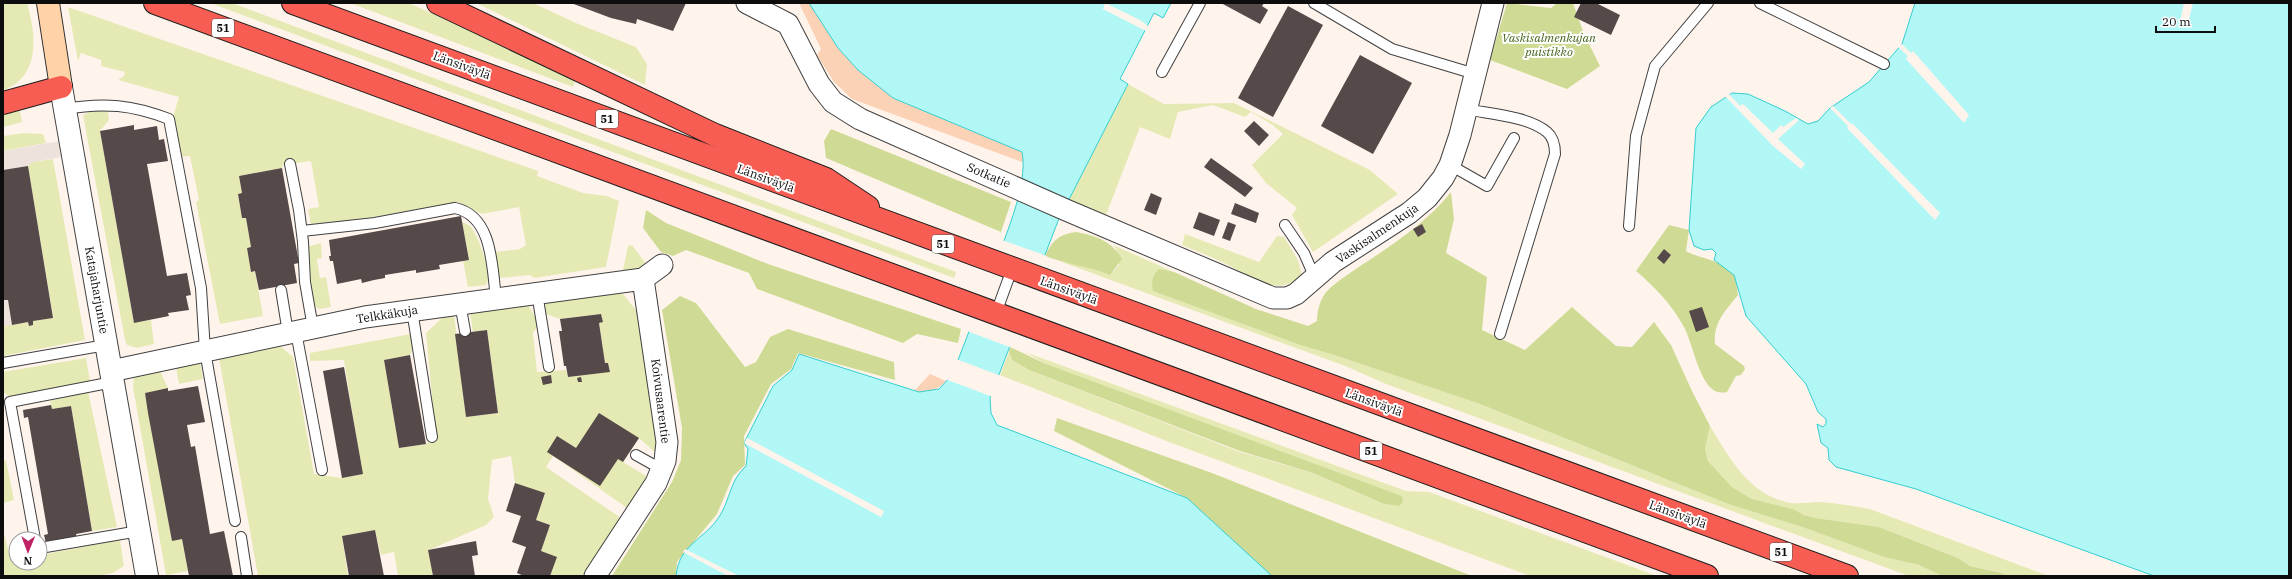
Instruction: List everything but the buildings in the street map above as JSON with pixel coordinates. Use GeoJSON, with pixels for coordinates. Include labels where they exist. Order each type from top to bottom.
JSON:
{"type":"FeatureCollection","features":[{"type":"Feature","properties":{"kind":"highway","name":"51"},"geometry":{"type":"LineString","coordinates":[[155,3],[1707,576]]}},
{"type":"Feature","properties":{"kind":"highway","name":"Länsiväylä"},"geometry":{"type":"LineString","coordinates":[[293,3],[1847,576]]}},
{"type":"Feature","properties":{"kind":"highway"},"geometry":{"type":"LineString","coordinates":[[438,3],[715,135],[826,179],[899,227]]}},
{"type":"Feature","properties":{"kind":"highway"},"geometry":{"type":"LineString","coordinates":[[3,103],[61,87]]}},
{"type":"Feature","properties":{"kind":"main road","name":"Katajaharjuntie"},"geometry":{"type":"LineString","coordinates":[[49,9],[61,87]]}},
{"type":"Feature","properties":{"kind":"street","name":"Sotkatie"},"geometry":{"type":"LineString","coordinates":[[746,3],[788,24],[819,84],[833,102],[860,119],[1066,210],[1273,298]]}},
{"type":"Feature","properties":{"kind":"street","name":"Vaskisalmenkuja"},"geometry":{"type":"LineString","coordinates":[[1273,298],[1287,298],[1296,294],[1333,262],[1409,213],[1426,198],[1443,178],[1450,165],[1493,3]]}},
{"type":"Feature","properties":{"kind":"street","name":"Katajaharjuntie"},"geometry":{"type":"LineString","coordinates":[[61,87],[147,576]]}},
{"type":"Feature","properties":{"kind":"street","name":"Telkkäkuja"},"geometry":{"type":"LineString","coordinates":[[112,377],[205,351],[365,317],[644,278],[662,265]]}},
{"type":"Feature","properties":{"kind":"street","name":"Koivusaarentie"},"geometry":{"type":"LineString","coordinates":[[595,576],[663,470],[667,442],[644,278]]}},
{"type":"Feature","properties":{"kind":"lane"},"geometry":{"type":"LineString","coordinates":[[1162,72],[1200,3]]}},
{"type":"Feature","properties":{"kind":"lane"},"geometry":{"type":"LineString","coordinates":[[1314,3],[1392,49],[1474,74]]}},
{"type":"Feature","properties":{"kind":"lane"},"geometry":{"type":"LineString","coordinates":[[1629,226],[1636,136],[1655,66],[1708,3]]}},
{"type":"Feature","properties":{"kind":"lane"},"geometry":{"type":"LineString","coordinates":[[1760,3],[1884,64]]}},
{"type":"Feature","properties":{"kind":"lane"},"geometry":{"type":"LineString","coordinates":[[65,109],[112,104],[146,111],[169,119],[201,288],[205,351],[235,521]]}},
{"type":"Feature","properties":{"kind":"lane"},"geometry":{"type":"LineString","coordinates":[[1465,109],[1533,123],[1548,132],[1555,144],[1556,154],[1500,334]]}},
{"type":"Feature","properties":{"kind":"lane"},"geometry":{"type":"LineString","coordinates":[[1450,165],[1487,186],[1514,138]]}},
{"type":"Feature","properties":{"kind":"lane"},"geometry":{"type":"LineString","coordinates":[[290,164],[302,231],[305,282],[299,331]]}},
{"type":"Feature","properties":{"kind":"lane"},"geometry":{"type":"LineString","coordinates":[[302,231],[375,223],[455,208],[463,209],[471,214],[486,235],[496,299]]}},
{"type":"Feature","properties":{"kind":"lane"},"geometry":{"type":"LineString","coordinates":[[1285,225],[1304,253],[1315,278]]}},
{"type":"Feature","properties":{"kind":"lane"},"geometry":{"type":"LineString","coordinates":[[996,313],[1012,269]]}},
{"type":"Feature","properties":{"kind":"lane"},"geometry":{"type":"LineString","coordinates":[[281,290],[299,331],[322,470]]}},
{"type":"Feature","properties":{"kind":"lane"},"geometry":{"type":"LineString","coordinates":[[537,293],[549,367]]}},
{"type":"Feature","properties":{"kind":"lane"},"geometry":{"type":"LineString","coordinates":[[460,303],[465,331]]}},
{"type":"Feature","properties":{"kind":"lane"},"geometry":{"type":"LineString","coordinates":[[412,310],[432,437]]}},
{"type":"Feature","properties":{"kind":"lane"},"geometry":{"type":"LineString","coordinates":[[3,363],[106,345]]}},
{"type":"Feature","properties":{"kind":"lane"},"geometry":{"type":"LineString","coordinates":[[34,531],[10,402],[112,377]]}},
{"type":"Feature","properties":{"kind":"lane"},"geometry":{"type":"LineString","coordinates":[[636,456],[663,470]]}},
{"type":"Feature","properties":{"kind":"lane"},"geometry":{"type":"LineString","coordinates":[[48,547],[139,531]]}},
{"type":"Feature","properties":{"kind":"lane"},"geometry":{"type":"LineString","coordinates":[[241,537],[247,576]]}},
{"type":"Feature","properties":{"kind":"green space"},"geometry":{"type":"Polygon","coordinates":[[[3,3],[27,3],[32,23],[34,44],[33,54],[26,73],[17,82],[3,91],[3,3]]]}},
{"type":"Feature","properties":{"kind":"green space"},"geometry":{"type":"Polygon","coordinates":[[[210,3],[232,3],[956,272],[954,278],[210,3]]]}},
{"type":"Feature","properties":{"kind":"green space"},"geometry":{"type":"Polygon","coordinates":[[[350,3],[409,3],[557,71],[575,82],[573,87],[350,3]]]}},
{"type":"Feature","properties":{"kind":"green space"},"geometry":{"type":"Polygon","coordinates":[[[476,3],[533,3],[576,23],[636,47],[647,64],[645,85],[476,3]]]}},
{"type":"Feature","properties":{"kind":"green space","name":"Vaskisalmenkujan puistikko"},"geometry":{"type":"Polygon","coordinates":[[[1507,3],[1551,8],[1557,3],[1573,3],[1584,34],[1600,66],[1567,89],[1490,60],[1507,3]]]}},
{"type":"Feature","properties":{"kind":"green space"},"geometry":{"type":"Polygon","coordinates":[[[68,7],[538,171],[537,176],[583,193],[607,196],[619,201],[606,267],[534,278],[530,275],[499,278],[495,252],[520,249],[526,245],[519,207],[482,214],[458,202],[345,222],[311,224],[308,209],[319,207],[311,161],[282,165],[282,168],[239,176],[242,193],[238,194],[242,218],[246,218],[251,247],[247,248],[251,272],[255,271],[263,316],[220,324],[196,202],[199,200],[190,156],[180,157],[173,117],[179,97],[118,80],[124,76],[125,72],[101,66],[101,60],[81,53],[78,61],[68,7]]]}},
{"type":"Feature","properties":{"kind":"green space"},"geometry":{"type":"Polygon","coordinates":[[[1128,84],[1164,104],[1234,103],[1370,170],[1398,194],[1313,252],[1292,215],[1297,208],[1266,183],[1252,165],[1283,134],[1273,125],[1251,112],[1245,117],[1213,105],[1178,112],[1170,139],[1140,127],[1106,215],[1069,199],[1128,84]]]}},
{"type":"Feature","properties":{"kind":"green space"},"geometry":{"type":"Polygon","coordinates":[[[107,105],[109,120],[100,131],[134,323],[151,320],[154,344],[137,348],[127,345],[125,340],[83,115],[107,105]]]}},
{"type":"Feature","properties":{"kind":"green space"},"geometry":{"type":"Polygon","coordinates":[[[20,111],[22,122],[3,127],[3,113],[20,111]]]}},
{"type":"Feature","properties":{"kind":"green space"},"geometry":{"type":"Polygon","coordinates":[[[831,129],[1011,202],[1001,232],[826,158],[824,141],[831,129]]]}},
{"type":"Feature","properties":{"kind":"green space"},"geometry":{"type":"Polygon","coordinates":[[[24,133],[43,134],[46,143],[3,151],[3,136],[24,133]]]}},
{"type":"Feature","properties":{"kind":"green space"},"geometry":{"type":"Polygon","coordinates":[[[53,159],[85,340],[3,356],[3,326],[28,322],[29,325],[33,325],[33,321],[53,318],[28,166],[32,162],[53,159]]]}},
{"type":"Feature","properties":{"kind":"green space"},"geometry":{"type":"Polygon","coordinates":[[[1451,192],[1454,219],[1446,253],[1487,277],[1482,330],[1525,350],[1572,307],[1616,346],[1632,347],[1654,322],[1671,345],[1710,426],[1705,449],[1708,461],[1732,487],[1752,499],[1793,509],[1804,515],[1815,518],[1879,527],[1958,558],[1970,566],[2002,573],[2007,576],[1942,576],[1919,565],[1884,557],[1805,528],[1728,504],[1480,404],[1300,345],[1153,291],[1153,279],[1159,269],[1174,272],[1256,309],[1308,326],[1317,321],[1320,305],[1328,290],[1341,279],[1407,234],[1435,210],[1451,192]]]}},
{"type":"Feature","properties":{"kind":"green space"},"geometry":{"type":"Polygon","coordinates":[[[646,210],[666,223],[768,264],[961,329],[958,343],[917,334],[903,343],[757,289],[749,273],[686,250],[673,256],[661,252],[643,228],[646,210]]]}},
{"type":"Feature","properties":{"kind":"green space"},"geometry":{"type":"Polygon","coordinates":[[[462,222],[470,226],[473,230],[484,255],[488,273],[486,285],[468,287],[463,261],[469,260],[462,222]]]}},
{"type":"Feature","properties":{"kind":"green space"},"geometry":{"type":"Polygon","coordinates":[[[1669,225],[1689,230],[1686,251],[1725,266],[1736,280],[1738,295],[1718,323],[1715,337],[1715,344],[1744,366],[1745,369],[1741,375],[1736,376],[1727,392],[1721,393],[1716,391],[1707,384],[1699,369],[1684,327],[1674,311],[1650,283],[1636,271],[1669,225]]]}},
{"type":"Feature","properties":{"kind":"green space"},"geometry":{"type":"Polygon","coordinates":[[[1076,232],[1096,237],[1108,243],[1118,253],[1122,259],[1110,275],[1094,269],[1045,256],[1053,242],[1065,234],[1076,232]]]}},
{"type":"Feature","properties":{"kind":"green space"},"geometry":{"type":"Polygon","coordinates":[[[1185,234],[1259,262],[1277,236],[1284,237],[1298,260],[1302,275],[1293,282],[1284,285],[1266,284],[1218,260],[1182,245],[1185,234]]]}},
{"type":"Feature","properties":{"kind":"green space"},"geometry":{"type":"Polygon","coordinates":[[[321,243],[322,258],[317,259],[320,278],[326,277],[331,307],[320,309],[311,305],[307,247],[321,243]]]}},
{"type":"Feature","properties":{"kind":"green space"},"geometry":{"type":"Polygon","coordinates":[[[632,245],[647,265],[646,268],[623,270],[628,246],[632,245]]]}},
{"type":"Feature","properties":{"kind":"green space"},"geometry":{"type":"Polygon","coordinates":[[[1113,245],[1174,272],[1159,270],[1153,279],[1154,291],[1300,345],[1480,404],[1728,504],[1805,528],[1884,557],[1919,565],[1942,576],[1909,576],[1386,384],[1345,366],[1059,261],[1084,265],[1110,275],[1119,265],[1116,249],[1113,245]]]}},
{"type":"Feature","properties":{"kind":"green space"},"geometry":{"type":"Polygon","coordinates":[[[622,293],[640,315],[658,426],[658,455],[639,438],[623,462],[648,477],[627,508],[553,456],[546,467],[621,518],[582,576],[550,576],[541,551],[550,525],[536,520],[545,494],[515,483],[511,456],[492,460],[488,499],[494,517],[486,525],[429,550],[433,576],[398,576],[394,552],[381,555],[375,530],[342,536],[348,576],[258,576],[219,358],[279,345],[293,357],[314,474],[342,478],[362,474],[344,360],[310,361],[310,353],[411,334],[414,346],[410,355],[384,360],[399,448],[426,444],[436,439],[426,333],[445,315],[454,314],[466,417],[498,413],[487,330],[473,332],[470,312],[528,305],[537,320],[537,327],[533,333],[537,372],[566,370],[568,377],[610,371],[608,363],[605,363],[599,323],[603,322],[601,314],[560,319],[543,313],[546,303],[622,293]]]}},
{"type":"Feature","properties":{"kind":"green space"},"geometry":{"type":"Polygon","coordinates":[[[680,296],[696,303],[745,367],[756,362],[770,337],[788,329],[894,362],[895,380],[798,353],[791,369],[771,384],[744,436],[745,465],[733,476],[717,514],[677,562],[676,576],[612,576],[672,482],[681,460],[682,428],[662,310],[680,296]]]}},
{"type":"Feature","properties":{"kind":"green space"},"geometry":{"type":"Polygon","coordinates":[[[1010,347],[1046,364],[1402,496],[1403,502],[1399,506],[1384,504],[1313,473],[1240,451],[1029,370],[1012,360],[1009,352],[1010,347]]]}},
{"type":"Feature","properties":{"kind":"green space"},"geometry":{"type":"Polygon","coordinates":[[[1009,352],[1012,360],[1029,370],[1240,452],[1313,473],[1384,504],[1399,506],[1046,364],[1025,352],[1406,491],[1429,492],[1657,576],[1530,576],[1169,442],[1000,375],[1009,352]]]}},
{"type":"Feature","properties":{"kind":"green space"},"geometry":{"type":"Polygon","coordinates":[[[86,358],[90,381],[10,397],[3,392],[3,372],[86,358]]]}},
{"type":"Feature","properties":{"kind":"green space"},"geometry":{"type":"Polygon","coordinates":[[[200,362],[203,379],[179,384],[176,367],[200,362]]]}},
{"type":"Feature","properties":{"kind":"green space"},"geometry":{"type":"Polygon","coordinates":[[[160,371],[168,388],[145,393],[172,540],[182,539],[188,571],[166,575],[133,387],[134,376],[160,371]]]}},
{"type":"Feature","properties":{"kind":"green space"},"geometry":{"type":"Polygon","coordinates":[[[88,391],[117,527],[92,531],[71,406],[52,409],[50,401],[88,391]]]}},
{"type":"Feature","properties":{"kind":"green space"},"geometry":{"type":"Polygon","coordinates":[[[1057,418],[1212,473],[1472,576],[1272,576],[1187,498],[1054,431],[1057,418]]]}},
{"type":"Feature","properties":{"kind":"green space"},"geometry":{"type":"Polygon","coordinates":[[[1710,426],[1725,451],[1743,474],[1764,493],[1777,499],[1791,503],[1825,502],[1870,509],[2049,576],[2007,576],[2002,573],[1970,566],[1958,558],[1879,527],[1814,518],[1793,509],[1752,499],[1732,487],[1708,461],[1705,449],[1710,426]]]}},
{"type":"Feature","properties":{"kind":"green space"},"geometry":{"type":"Polygon","coordinates":[[[6,460],[14,500],[3,503],[3,461],[6,460]]]}},
{"type":"Feature","properties":{"kind":"green space"},"geometry":{"type":"Polygon","coordinates":[[[3,529],[8,549],[8,571],[48,571],[48,554],[120,540],[124,566],[113,573],[96,576],[3,576],[3,529]]]}},
{"type":"Feature","properties":{"kind":"sand"},"geometry":{"type":"Polygon","coordinates":[[[799,3],[809,3],[838,48],[858,70],[893,98],[1022,152],[1025,163],[852,99],[834,82],[817,55],[821,49],[799,3]]]}},
{"type":"Feature","properties":{"kind":"sand"},"geometry":{"type":"Polygon","coordinates":[[[930,374],[946,381],[939,387],[927,392],[914,391],[930,374]]]}},
{"type":"Feature","properties":{"kind":"shaded area"},"geometry":{"type":"Polygon","coordinates":[[[71,139],[74,155],[32,162],[28,166],[3,170],[3,151],[71,139]]]}},
{"type":"Feature","properties":{"kind":"shaded area"},"geometry":{"type":"Polygon","coordinates":[[[3,294],[4,300],[8,300],[12,325],[3,326],[3,294]]]}},
{"type":"Feature","properties":{"kind":"water"},"geometry":{"type":"Polygon","coordinates":[[[809,3],[1171,3],[1163,18],[1154,13],[1120,79],[1128,84],[1058,221],[990,398],[991,413],[997,425],[1187,498],[1272,576],[676,576],[678,565],[687,549],[713,525],[723,510],[736,478],[746,466],[748,449],[744,443],[773,386],[792,370],[799,354],[919,392],[939,389],[952,375],[1007,233],[1022,181],[1022,152],[893,98],[858,70],[838,48],[809,3]]]}},
{"type":"Feature","properties":{"kind":"water"},"geometry":{"type":"Polygon","coordinates":[[[1915,3],[2289,3],[2289,576],[2154,576],[1916,489],[1836,467],[1829,460],[1828,448],[1821,443],[1817,424],[1823,427],[1826,424],[1826,419],[1818,412],[1806,384],[1746,316],[1734,275],[1714,260],[1716,253],[1712,249],[1704,250],[1694,246],[1689,230],[1696,128],[1711,107],[1732,93],[1748,94],[1785,111],[1808,124],[1818,121],[1830,108],[1869,82],[1902,44],[1915,3]]]}},
{"type":"Feature","properties":{"kind":"pier"},"geometry":{"type":"Polygon","coordinates":[[[1105,3],[1140,20],[1148,26],[1146,31],[1103,9],[1105,3]]]}},
{"type":"Feature","properties":{"kind":"pier"},"geometry":{"type":"Polygon","coordinates":[[[2184,3],[2193,3],[2188,23],[2180,21],[2184,3]]]}},
{"type":"Feature","properties":{"kind":"pier"},"geometry":{"type":"Polygon","coordinates":[[[1902,44],[1911,53],[1913,51],[1969,115],[1964,123],[1906,59],[1908,56],[1898,47],[1902,44]]]}},
{"type":"Feature","properties":{"kind":"pier"},"geometry":{"type":"Polygon","coordinates":[[[1728,93],[1740,106],[1743,104],[1773,133],[1781,125],[1783,127],[1796,118],[1799,120],[1778,139],[1805,164],[1801,169],[1773,146],[1724,95],[1728,93]]]}},
{"type":"Feature","properties":{"kind":"pier"},"geometry":{"type":"Polygon","coordinates":[[[1833,106],[1851,124],[1852,123],[1940,213],[1935,220],[1847,128],[1848,126],[1830,108],[1833,106]]]}},
{"type":"Feature","properties":{"kind":"pier"},"geometry":{"type":"Polygon","coordinates":[[[1002,240],[1047,256],[1012,348],[967,331],[1002,240]]]}},
{"type":"Feature","properties":{"kind":"pier"},"geometry":{"type":"Polygon","coordinates":[[[956,359],[1001,376],[993,397],[945,379],[950,374],[956,359]]]}},
{"type":"Feature","properties":{"kind":"pier"},"geometry":{"type":"Polygon","coordinates":[[[747,438],[884,511],[881,517],[744,443],[747,438]]]}},
{"type":"Feature","properties":{"kind":"pier"},"geometry":{"type":"Polygon","coordinates":[[[685,549],[739,576],[728,576],[683,552],[685,549]]]}}]}
